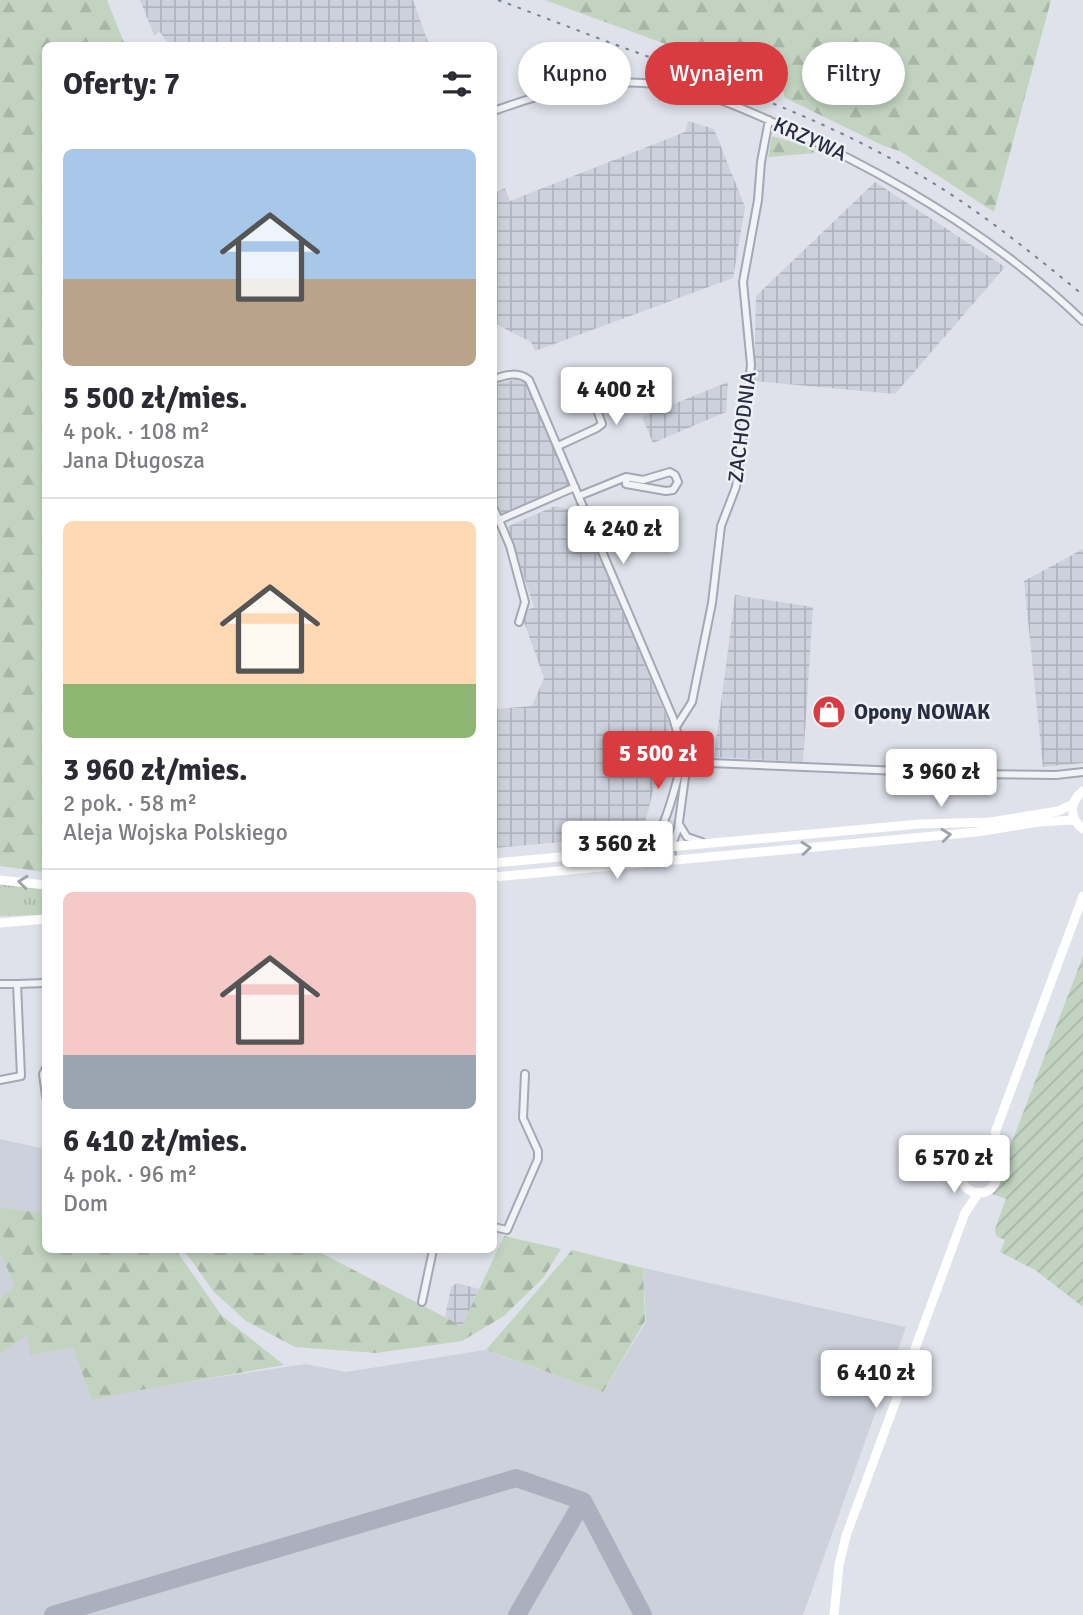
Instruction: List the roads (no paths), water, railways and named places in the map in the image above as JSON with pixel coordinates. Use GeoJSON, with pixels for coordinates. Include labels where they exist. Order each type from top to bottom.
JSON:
{"type":"FeatureCollection","features":[{"type":"Feature","properties":{"kind":"main road"},"geometry":{"type":"LineString","coordinates":[[497,863],[920,824],[990,822],[1058,811],[1073,804],[1083,791]]}},
{"type":"Feature","properties":{"kind":"main road"},"geometry":{"type":"LineString","coordinates":[[1073,804],[1074,820],[1083,829]]}},
{"type":"Feature","properties":{"kind":"main road"},"geometry":{"type":"LineString","coordinates":[[497,877],[977,832],[1039,822],[1074,820]]}},
{"type":"Feature","properties":{"kind":"main road"},"geometry":{"type":"LineString","coordinates":[[776,837],[776,851]]}},
{"type":"Feature","properties":{"kind":"main road"},"geometry":{"type":"LineString","coordinates":[[0,880],[42,884]]}},
{"type":"Feature","properties":{"kind":"main road"},"geometry":{"type":"LineString","coordinates":[[834,1615],[839,1565],[846,1536],[965,1213],[968,1188],[961,1174],[966,1162],[983,1153],[996,1130],[1083,896]]}},
{"type":"Feature","properties":{"kind":"main road"},"geometry":{"type":"LineString","coordinates":[[2,924],[42,919]]}},
{"type":"Feature","properties":{"kind":"main road"},"geometry":{"type":"LineString","coordinates":[[968,1188],[979,1192],[989,1189],[996,1179],[996,1171],[991,1162],[996,1130]]}},
{"type":"Feature","properties":{"kind":"main road"},"geometry":{"type":"LineString","coordinates":[[978,1157],[991,1162]]}},
{"type":"Feature","properties":{"kind":"main road"},"geometry":{"type":"LineString","coordinates":[[965,1213],[979,1192]]}},
{"type":"Feature","properties":{"kind":"street","name":"KRZYWA"},"geometry":{"type":"LineString","coordinates":[[497,110],[534,96],[597,84],[644,83],[708,95],[855,159],[930,203],[1021,266],[1083,321]]}},
{"type":"Feature","properties":{"kind":"street","name":"ZACHODNIA"},"geometry":{"type":"LineString","coordinates":[[676,727],[692,702],[712,603],[721,526],[736,488],[751,365],[743,282],[769,120]]}},
{"type":"Feature","properties":{"kind":"street"},"geometry":{"type":"LineString","coordinates":[[558,446],[603,424],[584,373]]}},
{"type":"Feature","properties":{"kind":"street"},"geometry":{"type":"LineString","coordinates":[[497,378],[521,375],[529,380],[676,727],[685,761],[679,824],[671,846]]}},
{"type":"Feature","properties":{"kind":"street"},"geometry":{"type":"LineString","coordinates":[[526,396],[535,392]]}},
{"type":"Feature","properties":{"kind":"street"},"geometry":{"type":"LineString","coordinates":[[579,496],[626,477],[643,480],[670,472],[675,474],[678,482],[675,489],[666,491],[626,484],[626,477]]}},
{"type":"Feature","properties":{"kind":"street"},"geometry":{"type":"LineString","coordinates":[[499,520],[575,487]]}},
{"type":"Feature","properties":{"kind":"street"},"geometry":{"type":"LineString","coordinates":[[497,516],[510,546],[525,602],[519,622]]}},
{"type":"Feature","properties":{"kind":"street"},"geometry":{"type":"LineString","coordinates":[[685,761],[1035,776],[1083,772]]}},
{"type":"Feature","properties":{"kind":"street"},"geometry":{"type":"LineString","coordinates":[[635,850],[649,845],[662,829],[685,761]]}},
{"type":"Feature","properties":{"kind":"street"},"geometry":{"type":"LineString","coordinates":[[679,824],[690,839],[707,843]]}},
{"type":"Feature","properties":{"kind":"street"},"geometry":{"type":"LineString","coordinates":[[662,829],[671,846],[672,860]]}},
{"type":"Feature","properties":{"kind":"street"},"geometry":{"type":"LineString","coordinates":[[0,984],[42,983]]}},
{"type":"Feature","properties":{"kind":"street"},"geometry":{"type":"LineString","coordinates":[[0,1080],[21,1076],[18,984]]}},
{"type":"Feature","properties":{"kind":"street"},"geometry":{"type":"LineString","coordinates":[[497,1228],[507,1230],[538,1160],[538,1151],[523,1118],[525,1074]]}},
{"type":"Feature","properties":{"kind":"street"},"geometry":{"type":"LineString","coordinates":[[915,1152],[961,1174]]}},
{"type":"Feature","properties":{"kind":"street"},"geometry":{"type":"LineString","coordinates":[[930,1157],[966,1162]]}},
{"type":"Feature","properties":{"kind":"street"},"geometry":{"type":"LineString","coordinates":[[422,1303],[432,1253]]}},
{"type":"Feature","properties":{"kind":"railway"},"geometry":{"type":"LineString","coordinates":[[498,0],[772,103],[877,151],[978,213],[1083,295]]}},
{"type":"Feature","properties":{"kind":"place","name":"Opony NOWAK"},"geometry":{"type":"Point","coordinates":[829,712]}}]}
